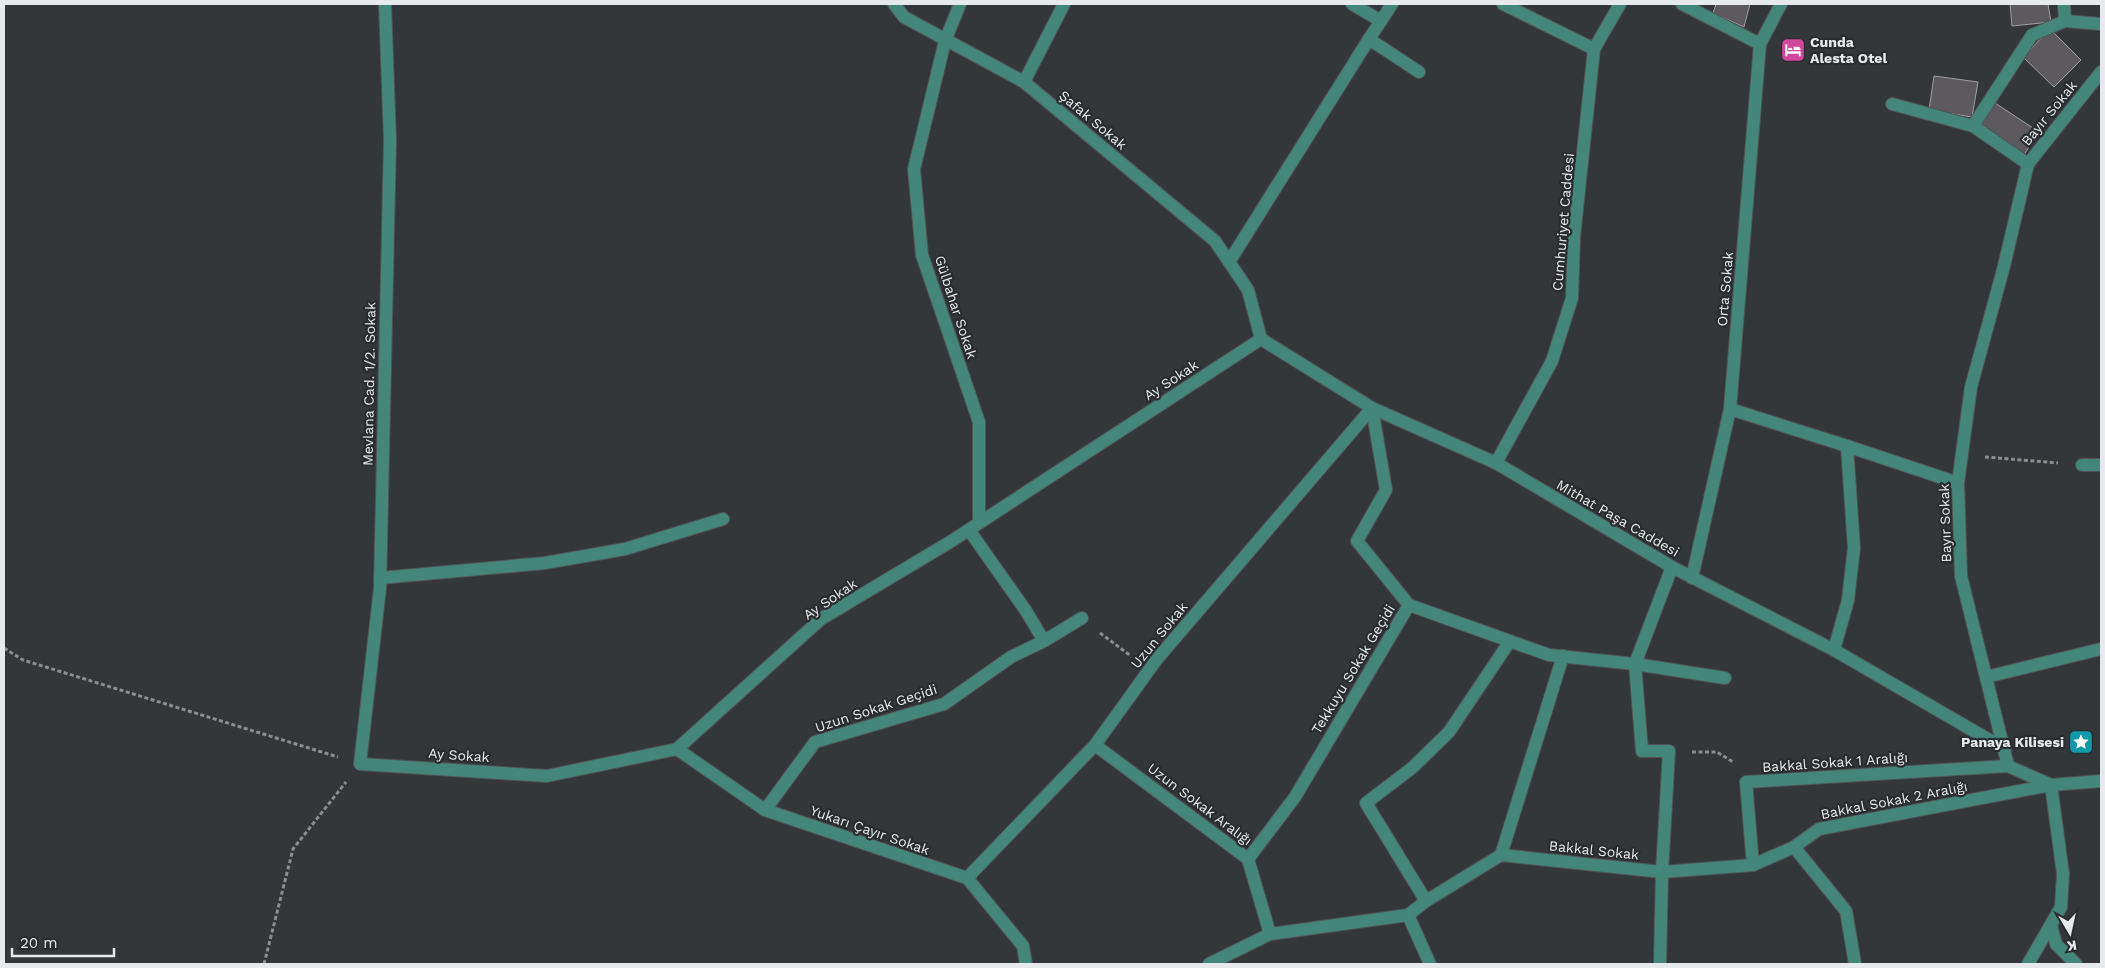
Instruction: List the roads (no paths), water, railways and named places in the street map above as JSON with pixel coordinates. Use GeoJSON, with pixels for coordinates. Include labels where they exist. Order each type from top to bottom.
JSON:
{"type":"FeatureCollection","features":[{"type":"Feature","properties":{"kind":"street","name":"Mevlana Cad. 1/2. Sokak"},"geometry":{"type":"LineString","coordinates":[[360,764],[380,578],[390,141],[385,4]]}},
{"type":"Feature","properties":{"kind":"street","name":"Şafak Sokak"},"geometry":{"type":"LineString","coordinates":[[894,4],[904,17],[945,41],[1024,82],[1215,241],[1248,290],[1261,339]]}},
{"type":"Feature","properties":{"kind":"street","name":"Gülbahar Sokak"},"geometry":{"type":"LineString","coordinates":[[960,4],[945,41],[914,169],[922,255],[978,422],[974,526]]}},
{"type":"Feature","properties":{"kind":"street"},"geometry":{"type":"LineString","coordinates":[[1024,82],[1064,4]]}},
{"type":"Feature","properties":{"kind":"street"},"geometry":{"type":"LineString","coordinates":[[1352,4],[1381,21]]}},
{"type":"Feature","properties":{"kind":"street"},"geometry":{"type":"LineString","coordinates":[[1229,262],[1368,39],[1392,4]]}},
{"type":"Feature","properties":{"kind":"street"},"geometry":{"type":"LineString","coordinates":[[1503,4],[1594,49]]}},
{"type":"Feature","properties":{"kind":"street","name":"Cumhuriyet Caddesi"},"geometry":{"type":"LineString","coordinates":[[1496,463],[1552,361],[1572,298],[1574,237],[1594,49],[1620,4]]}},
{"type":"Feature","properties":{"kind":"street"},"geometry":{"type":"LineString","coordinates":[[1682,4],[1760,44]]}},
{"type":"Feature","properties":{"kind":"street","name":"Orta Sokak"},"geometry":{"type":"LineString","coordinates":[[1692,578],[1730,409],[1760,44],[1781,4]]}},
{"type":"Feature","properties":{"kind":"street"},"geometry":{"type":"LineString","coordinates":[[2064,4],[2065,21]]}},
{"type":"Feature","properties":{"kind":"street"},"geometry":{"type":"LineString","coordinates":[[1972,126],[2032,35],[2065,21],[2101,24]]}},
{"type":"Feature","properties":{"kind":"street"},"geometry":{"type":"LineString","coordinates":[[1368,39],[1419,72]]}},
{"type":"Feature","properties":{"kind":"street","name":"Bayır Sokak"},"geometry":{"type":"LineString","coordinates":[[2008,766],[1962,576],[1958,483],[1971,387],[2004,266],[2028,164],[2101,72]]}},
{"type":"Feature","properties":{"kind":"street"},"geometry":{"type":"LineString","coordinates":[[1892,104],[1972,126],[2028,164]]}},
{"type":"Feature","properties":{"kind":"street","name":"Ay Sokak"},"geometry":{"type":"LineString","coordinates":[[360,764],[547,776],[677,749],[821,620],[974,526],[1261,339]]}},
{"type":"Feature","properties":{"kind":"street","name":"Mithat Paşa Caddesi"},"geometry":{"type":"LineString","coordinates":[[1261,339],[1372,408],[1496,463],[1672,567],[1834,650],[2005,749]]}},
{"type":"Feature","properties":{"kind":"street","name":"Tekkuyu Sokak Geçidi"},"geometry":{"type":"LineString","coordinates":[[1248,859],[1295,797],[1409,605],[1357,541],[1386,490],[1372,408]]}},
{"type":"Feature","properties":{"kind":"street","name":"Uzun Sokak"},"geometry":{"type":"LineString","coordinates":[[967,878],[1095,745],[1148,670],[1372,408]]}},
{"type":"Feature","properties":{"kind":"street"},"geometry":{"type":"LineString","coordinates":[[1730,409],[1958,483]]}},
{"type":"Feature","properties":{"kind":"street"},"geometry":{"type":"LineString","coordinates":[[1834,650],[1848,600],[1854,548],[1848,446]]}},
{"type":"Feature","properties":{"kind":"street"},"geometry":{"type":"LineString","coordinates":[[2082,465],[2101,465]]}},
{"type":"Feature","properties":{"kind":"street"},"geometry":{"type":"LineString","coordinates":[[380,578],[545,563],[625,549],[723,519]]}},
{"type":"Feature","properties":{"kind":"street"},"geometry":{"type":"LineString","coordinates":[[974,526],[1044,641]]}},
{"type":"Feature","properties":{"kind":"street"},"geometry":{"type":"LineString","coordinates":[[1660,964],[1662,872],[1669,751],[1642,751],[1635,664],[1672,567]]}},
{"type":"Feature","properties":{"kind":"street"},"geometry":{"type":"LineString","coordinates":[[1409,605],[1549,655],[1635,664],[1725,678]]}},
{"type":"Feature","properties":{"kind":"street","name":"Uzun Sokak Geçidi"},"geometry":{"type":"LineString","coordinates":[[765,810],[815,742],[944,704],[1011,657],[1044,641],[1082,618]]}},
{"type":"Feature","properties":{"kind":"street"},"geometry":{"type":"LineString","coordinates":[[1426,901],[1366,804],[1412,768],[1449,732],[1510,641]]}},
{"type":"Feature","properties":{"kind":"street"},"geometry":{"type":"LineString","coordinates":[[1986,677],[2101,649]]}},
{"type":"Feature","properties":{"kind":"street"},"geometry":{"type":"LineString","coordinates":[[1209,964],[1270,934],[1408,916],[1426,901],[1501,855],[1563,656]]}},
{"type":"Feature","properties":{"kind":"street","name":"Uzun Sokak Aralığı"},"geometry":{"type":"LineString","coordinates":[[1095,745],[1248,859],[1270,934]]}},
{"type":"Feature","properties":{"kind":"street","name":"Yukarı Çayır Sokak"},"geometry":{"type":"LineString","coordinates":[[677,749],[765,810],[967,878]]}},
{"type":"Feature","properties":{"kind":"street"},"geometry":{"type":"LineString","coordinates":[[2008,766],[2051,786],[2063,874],[2061,907],[2028,964]]}},
{"type":"Feature","properties":{"kind":"street","name":"Bakkal Sokak 1 Aralığı"},"geometry":{"type":"LineString","coordinates":[[1754,865],[1746,782],[2008,766]]}},
{"type":"Feature","properties":{"kind":"street","name":"Bakkal Sokak 2 Aralığı"},"geometry":{"type":"LineString","coordinates":[[1662,872],[1754,865],[1794,847],[1819,829],[2051,786],[2101,781]]}},
{"type":"Feature","properties":{"kind":"street"},"geometry":{"type":"LineString","coordinates":[[1794,847],[1846,911],[1855,964]]}},
{"type":"Feature","properties":{"kind":"street","name":"Bakkal Sokak"},"geometry":{"type":"LineString","coordinates":[[1501,855],[1662,872]]}},
{"type":"Feature","properties":{"kind":"street"},"geometry":{"type":"LineString","coordinates":[[967,878],[1022,946],[1026,964]]}},
{"type":"Feature","properties":{"kind":"street"},"geometry":{"type":"LineString","coordinates":[[1408,916],[1430,964]]}},
{"type":"Feature","properties":{"kind":"street"},"geometry":{"type":"LineString","coordinates":[[2051,925],[2056,944],[2076,964]]}},
{"type":"Feature","properties":{"kind":"place","name":"Cunda Alesta Otel"},"geometry":{"type":"Point","coordinates":[1793,50]}},
{"type":"Feature","properties":{"kind":"place","name":"Panaya Kilisesi"},"geometry":{"type":"Point","coordinates":[2081,742]}}]}
